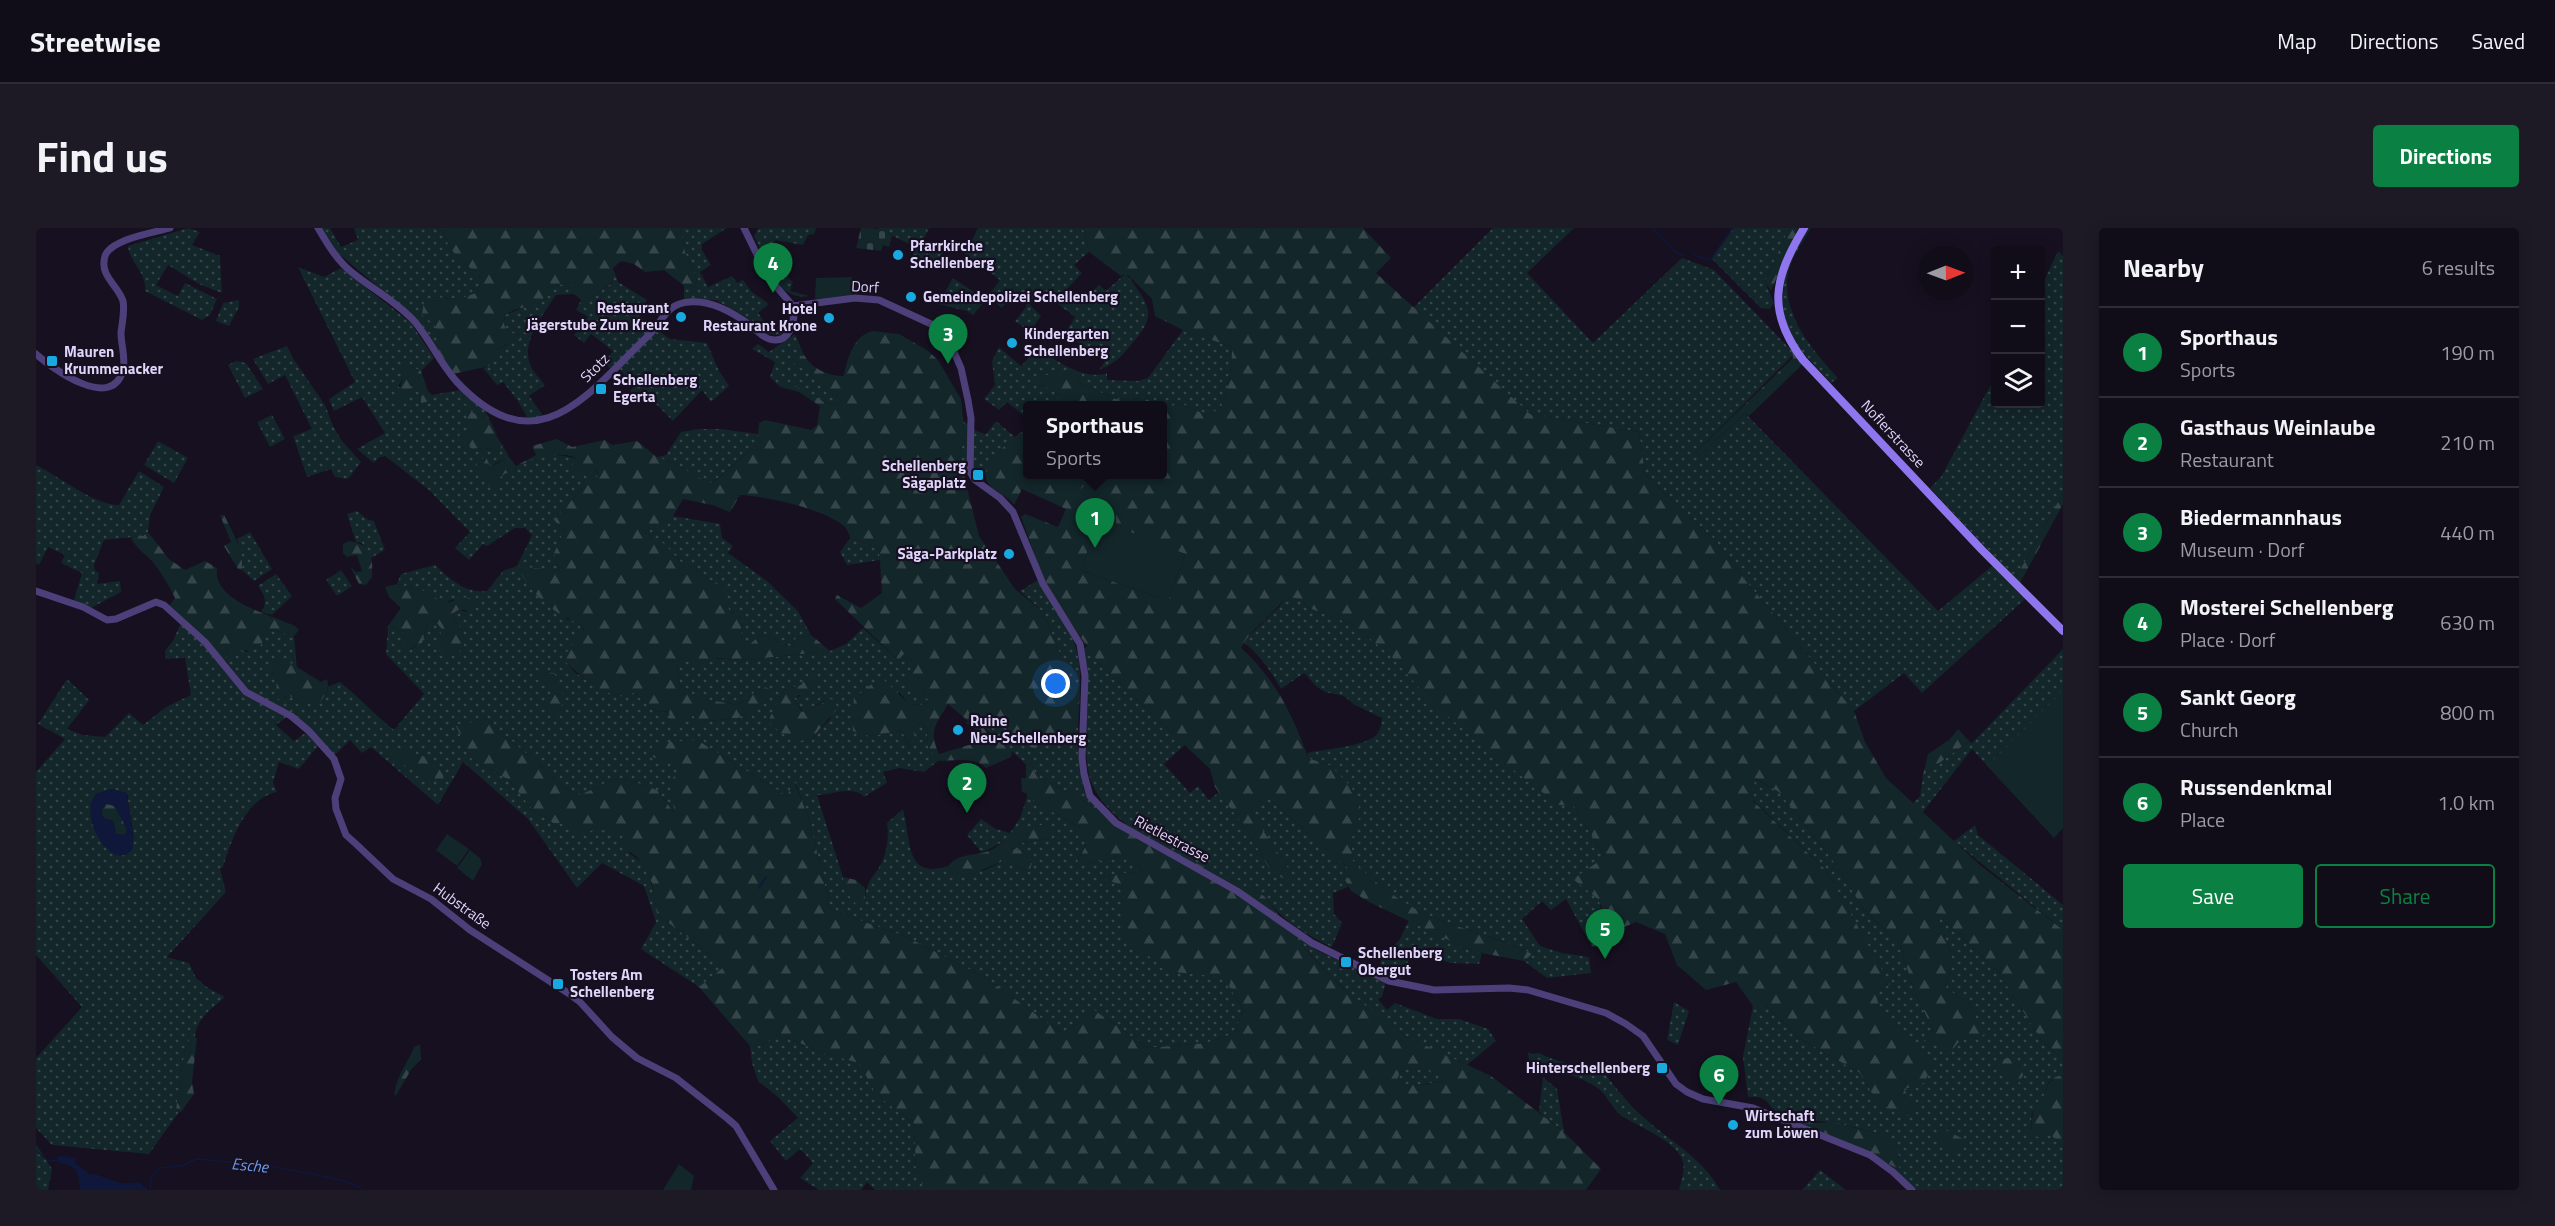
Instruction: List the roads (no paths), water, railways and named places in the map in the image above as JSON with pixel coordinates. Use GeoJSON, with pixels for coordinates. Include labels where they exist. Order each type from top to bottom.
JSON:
{"type":"FeatureCollection","features":[{"type":"Feature","properties":{"kind":"main road","name":"Noflerstrasse"},"geometry":{"type":"LineString","coordinates":[[1803,228],[1782,270],[1777,292],[1780,318],[1791,343],[1803,360],[1982,550],[2063,631]]}},
{"type":"Feature","properties":{"kind":"street"},"geometry":{"type":"LineString","coordinates":[[36,354],[63,373],[89,387],[109,386],[119,378],[123,369],[121,334],[124,310],[122,298],[106,275],[105,256],[117,243],[170,228]]}},
{"type":"Feature","properties":{"kind":"street","name":"Stotz"},"geometry":{"type":"LineString","coordinates":[[318,228],[343,264],[408,315],[449,373],[467,392],[502,415],[529,422],[556,416],[578,403],[605,379],[677,304],[698,302],[726,310],[765,337],[774,340],[784,337],[790,331],[793,322],[793,306]]}},
{"type":"Feature","properties":{"kind":"street"},"geometry":{"type":"LineString","coordinates":[[744,228],[768,277],[793,306]]}},
{"type":"Feature","properties":{"kind":"street","name":"Dorf"},"geometry":{"type":"LineString","coordinates":[[793,306],[855,298],[873,299],[887,302],[940,331],[953,349],[967,392],[971,418],[969,466],[972,476]]}},
{"type":"Feature","properties":{"kind":"street","name":"Rietlestrasse"},"geometry":{"type":"LineString","coordinates":[[972,476],[1014,512],[1042,584],[1080,644],[1085,684],[1083,768],[1090,796],[1116,824],[1212,875],[1312,943],[1383,978],[1417,988],[1462,991],[1517,988],[1563,999],[1606,1013],[1643,1036],[1676,1084],[1692,1095],[1752,1108],[1870,1155],[1912,1190]]}},
{"type":"Feature","properties":{"kind":"street","name":"Hubstraße"},"geometry":{"type":"LineString","coordinates":[[36,591],[83,607],[107,620],[116,619],[156,602],[164,605],[205,642],[252,698],[277,707],[298,721],[334,759],[341,778],[334,798],[346,835],[393,879],[431,898],[470,930],[568,993],[612,1037],[637,1058],[676,1078],[728,1119],[736,1126],[774,1190]]}},
{"type":"Feature","properties":{"kind":"water"},"geometry":{"type":"Polygon","coordinates":[[[112,789],[127,793],[133,848],[125,855],[116,855],[107,849],[94,828],[91,816],[91,805],[95,796],[112,789]],[[106,804],[101,810],[102,815],[113,821],[116,834],[125,835],[127,829],[115,806],[106,804]]]}},
{"type":"Feature","properties":{"kind":"water"},"geometry":{"type":"Polygon","coordinates":[[[57,1157],[75,1158],[75,1163],[89,1175],[95,1174],[121,1183],[138,1182],[149,1190],[80,1190],[76,1171],[58,1162],[57,1157]]]}},
{"type":"Feature","properties":{"kind":"waterway"},"geometry":{"type":"LineString","coordinates":[[1653,228],[1675,252],[1684,256]]}},
{"type":"Feature","properties":{"kind":"waterway"},"geometry":{"type":"LineString","coordinates":[[1694,255],[1710,260],[1733,228]]}},
{"type":"Feature","properties":{"kind":"waterway"},"geometry":{"type":"LineString","coordinates":[[759,888],[766,877]]}},
{"type":"Feature","properties":{"kind":"waterway","name":"Esche"},"geometry":{"type":"LineString","coordinates":[[36,1151],[49,1161],[59,1160]]}},
{"type":"Feature","properties":{"kind":"waterway","name":"Esche"},"geometry":{"type":"LineString","coordinates":[[150,1190],[151,1178],[159,1168],[182,1166],[196,1159],[263,1165],[328,1177],[350,1183],[364,1190]]}},
{"type":"Feature","properties":{"kind":"place","name":"Pfarrkirche Schellenberg"},"geometry":{"type":"Point","coordinates":[898,255]}},
{"type":"Feature","properties":{"kind":"place","name":"Mosterei Schellenberg"},"geometry":{"type":"Point","coordinates":[773,293]}},
{"type":"Feature","properties":{"kind":"place","name":"Gemeindepolizei Schellenberg"},"geometry":{"type":"Point","coordinates":[911,297]}},
{"type":"Feature","properties":{"kind":"place","name":"Restaurant Jägerstube Zum Kreuz"},"geometry":{"type":"Point","coordinates":[681,317]}},
{"type":"Feature","properties":{"kind":"place","name":"Hotel Restaurant Krone"},"geometry":{"type":"Point","coordinates":[829,318]}},
{"type":"Feature","properties":{"kind":"place","name":"Kindergarten Schellenberg"},"geometry":{"type":"Point","coordinates":[1012,343]}},
{"type":"Feature","properties":{"kind":"place","name":"Mauren Krummenacker"},"geometry":{"type":"Point","coordinates":[52,361]}},
{"type":"Feature","properties":{"kind":"place","name":"Biedermannhaus"},"geometry":{"type":"Point","coordinates":[948,364]}},
{"type":"Feature","properties":{"kind":"place","name":"Schellenberg Egerta"},"geometry":{"type":"Point","coordinates":[601,389]}},
{"type":"Feature","properties":{"kind":"place","name":"Schellenberg Sägaplatz"},"geometry":{"type":"Point","coordinates":[978,475]}},
{"type":"Feature","properties":{"kind":"place","name":"Sporthaus"},"geometry":{"type":"Point","coordinates":[1095,548]}},
{"type":"Feature","properties":{"kind":"place","name":"Säga-Parkplatz"},"geometry":{"type":"Point","coordinates":[1009,554]}},
{"type":"Feature","properties":{"kind":"place","name":"Ruine Neu-Schellenberg"},"geometry":{"type":"Point","coordinates":[958,730]}},
{"type":"Feature","properties":{"kind":"place","name":"Gasthaus Weinlaube"},"geometry":{"type":"Point","coordinates":[967,813]}},
{"type":"Feature","properties":{"kind":"place","name":"Sankt Georg"},"geometry":{"type":"Point","coordinates":[1605,959]}},
{"type":"Feature","properties":{"kind":"place","name":"Schellenberg Obergut"},"geometry":{"type":"Point","coordinates":[1346,962]}},
{"type":"Feature","properties":{"kind":"place","name":"Tosters Am Schellenberg"},"geometry":{"type":"Point","coordinates":[558,984]}},
{"type":"Feature","properties":{"kind":"place","name":"Hinterschellenberg"},"geometry":{"type":"Point","coordinates":[1662,1068]}},
{"type":"Feature","properties":{"kind":"place","name":"Russendenkmal"},"geometry":{"type":"Point","coordinates":[1719,1105]}},
{"type":"Feature","properties":{"kind":"place","name":"Wirtschaft zum Löwen"},"geometry":{"type":"Point","coordinates":[1733,1125]}}]}
